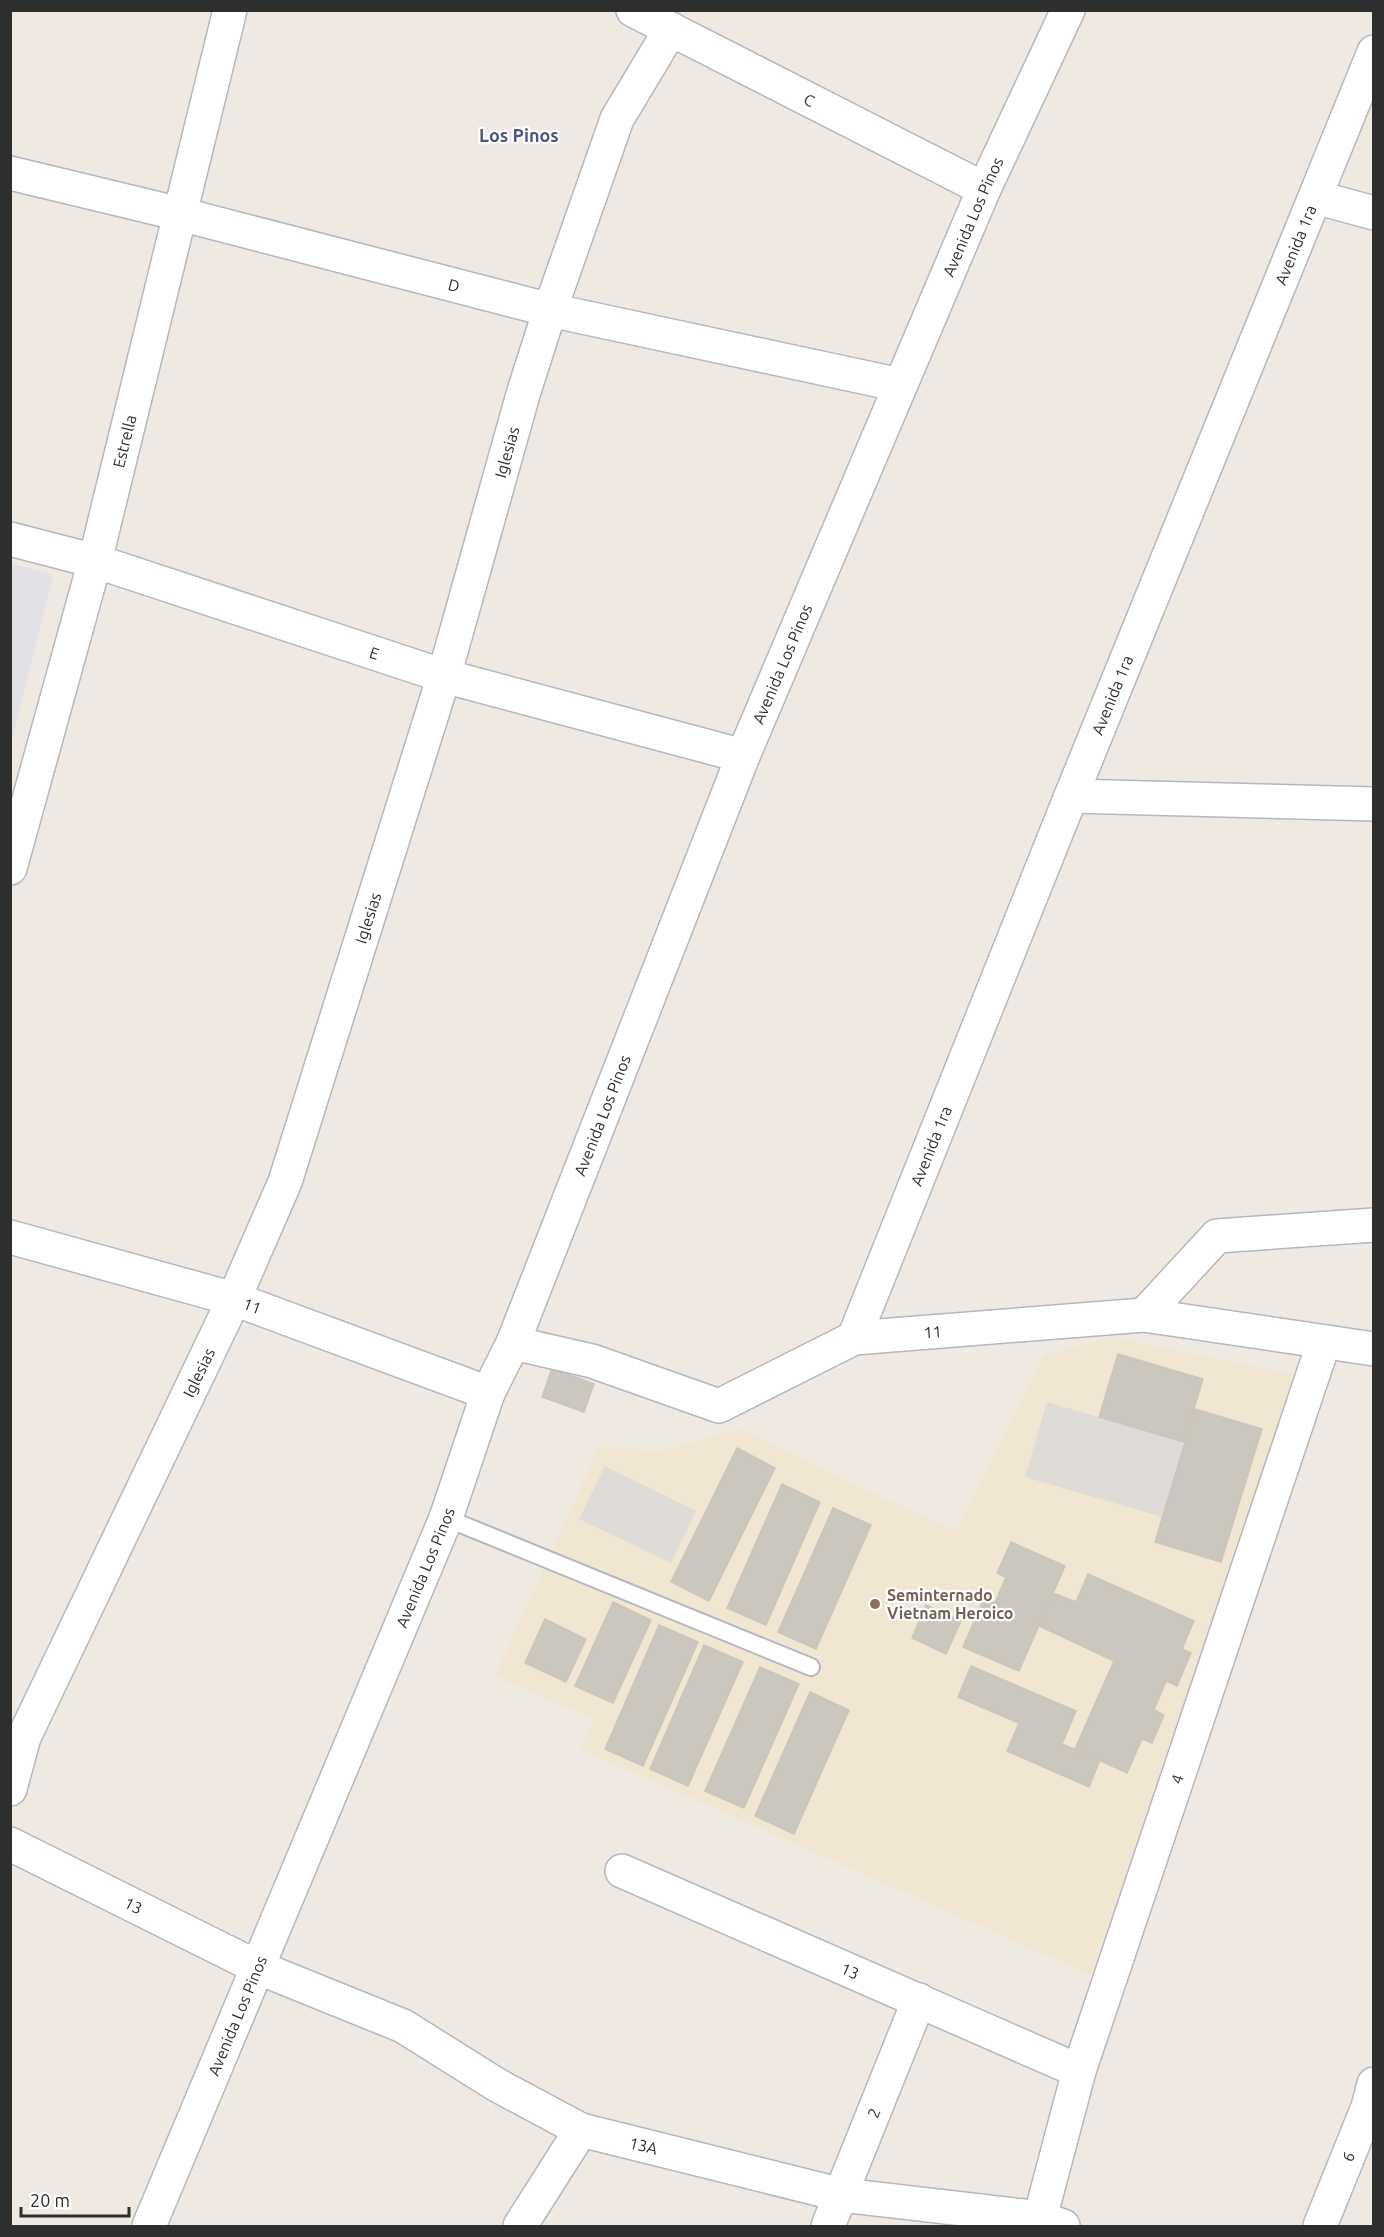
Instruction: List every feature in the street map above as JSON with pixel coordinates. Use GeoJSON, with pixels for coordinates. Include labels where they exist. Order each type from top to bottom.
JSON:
{"type":"FeatureCollection","features":[{"type":"Feature","properties":{"kind":"street","name":"Estrella"},"geometry":{"type":"LineString","coordinates":[[10,868],[95,561],[230,10]]}},
{"type":"Feature","properties":{"kind":"street","name":"C"},"geometry":{"type":"LineString","coordinates":[[633,10],[984,189]]}},
{"type":"Feature","properties":{"kind":"street","name":"Avenida Los Pinos"},"geometry":{"type":"LineString","coordinates":[[149,2226],[446,1518],[488,1393],[513,1343],[743,756],[984,189],[1068,10]]}},
{"type":"Feature","properties":{"kind":"street","name":"Iglesias"},"geometry":{"type":"LineString","coordinates":[[10,1789],[17,1732],[234,1299],[285,1182],[444,676],[524,391],[550,310],[617,119],[671,29]]}},
{"type":"Feature","properties":{"kind":"street","name":"Avenida 1ra"},"geometry":{"type":"LineString","coordinates":[[854,1338],[1071,796],[1374,52]]}},
{"type":"Feature","properties":{"kind":"street","name":"D"},"geometry":{"type":"LineString","coordinates":[[10,173],[180,214],[550,310],[900,385]]}},
{"type":"Feature","properties":{"kind":"street"},"geometry":{"type":"LineString","coordinates":[[1315,197],[1374,213]]}},
{"type":"Feature","properties":{"kind":"street","name":"E"},"geometry":{"type":"LineString","coordinates":[[10,539],[95,561],[444,676],[743,756]]}},
{"type":"Feature","properties":{"kind":"street"},"geometry":{"type":"LineString","coordinates":[[1071,796],[1374,804]]}},
{"type":"Feature","properties":{"kind":"street"},"geometry":{"type":"LineString","coordinates":[[1144,1315],[1216,1236],[1374,1225]]}},
{"type":"Feature","properties":{"kind":"street","name":"11"},"geometry":{"type":"LineString","coordinates":[[10,1237],[234,1299],[488,1393]]}},
{"type":"Feature","properties":{"kind":"street","name":"11"},"geometry":{"type":"LineString","coordinates":[[513,1343],[592,1361],[719,1406],[854,1338],[1144,1315],[1374,1349]]}},
{"type":"Feature","properties":{"kind":"street","name":"4"},"geometry":{"type":"LineString","coordinates":[[1051,2222],[1079,2071],[1324,1342]]}},
{"type":"Feature","properties":{"kind":"street","name":"13"},"geometry":{"type":"LineString","coordinates":[[10,1844],[257,1967]]}},
{"type":"Feature","properties":{"kind":"street","name":"13"},"geometry":{"type":"LineString","coordinates":[[622,1871],[1079,2071]]}},
{"type":"Feature","properties":{"kind":"street","name":"13A"},"geometry":{"type":"LineString","coordinates":[[257,1967],[403,2026],[497,2085],[581,2130],[842,2195],[1051,2222]]}},
{"type":"Feature","properties":{"kind":"street","name":"2"},"geometry":{"type":"LineString","coordinates":[[828,2226],[919,2000]]}},
{"type":"Feature","properties":{"kind":"street","name":"6"},"geometry":{"type":"LineString","coordinates":[[1320,2226],[1368,2107],[1374,2084]]}},
{"type":"Feature","properties":{"kind":"street"},"geometry":{"type":"LineString","coordinates":[[520,2226],[581,2130]]}},
{"type":"Feature","properties":{"kind":"lane"},"geometry":{"type":"LineString","coordinates":[[446,1518],[811,1667]]}},
{"type":"Feature","properties":{"kind":"shaded area"},"geometry":{"type":"Polygon","coordinates":[[[10,563],[53,575],[11,745],[10,563]]]}},
{"type":"Feature","properties":{"kind":"shaded area","name":"Seminternado Vietnam Heroico"},"geometry":{"type":"Polygon","coordinates":[[[1114,1337],[1298,1376],[1199,1677],[1091,1975],[581,1749],[594,1719],[495,1676],[599,1447],[660,1451],[740,1429],[955,1532],[1044,1355],[1114,1337]]]}},
{"type":"Feature","properties":{"kind":"shaded area"},"geometry":{"type":"Polygon","coordinates":[[[1047,1402],[1184,1442],[1162,1517],[1025,1477],[1047,1402]]]}},
{"type":"Feature","properties":{"kind":"shaded area"},"geometry":{"type":"Polygon","coordinates":[[[605,1466],[696,1511],[671,1563],[579,1519],[605,1466]]]}},
{"type":"Feature","properties":{"kind":"building"},"geometry":{"type":"Polygon","coordinates":[[[1118,1354],[1203,1379],[1184,1442],[1099,1417],[1118,1354]]]}},
{"type":"Feature","properties":{"kind":"building"},"geometry":{"type":"Polygon","coordinates":[[[552,1368],[594,1384],[584,1412],[542,1397],[552,1368]]]}},
{"type":"Feature","properties":{"kind":"building"},"geometry":{"type":"Polygon","coordinates":[[[1195,1409],[1262,1429],[1221,1562],[1155,1542],[1195,1409]]]}},
{"type":"Feature","properties":{"kind":"building"},"geometry":{"type":"Polygon","coordinates":[[[737,1448],[775,1468],[709,1601],[671,1582],[737,1448]]]}},
{"type":"Feature","properties":{"kind":"building"},"geometry":{"type":"Polygon","coordinates":[[[782,1484],[820,1502],[766,1625],[727,1608],[782,1484]]]}},
{"type":"Feature","properties":{"kind":"building"},"geometry":{"type":"Polygon","coordinates":[[[833,1508],[871,1525],[816,1649],[778,1632],[833,1508]]]}},
{"type":"Feature","properties":{"kind":"building"},"geometry":{"type":"Polygon","coordinates":[[[1011,1542],[1065,1566],[1019,1671],[963,1647],[984,1598],[995,1603],[1006,1577],[997,1573],[1011,1542]]]}},
{"type":"Feature","properties":{"kind":"building"},"geometry":{"type":"Polygon","coordinates":[[[1088,1574],[1194,1621],[1182,1649],[1191,1653],[1177,1686],[1166,1681],[1154,1710],[1164,1715],[1152,1743],[1142,1739],[1127,1773],[1075,1749],[1114,1661],[1039,1626],[1053,1593],[1076,1602],[1088,1574]]]}},
{"type":"Feature","properties":{"kind":"building"},"geometry":{"type":"Polygon","coordinates":[[[613,1602],[651,1620],[613,1703],[575,1686],[613,1602]]]}},
{"type":"Feature","properties":{"kind":"building"},"geometry":{"type":"Polygon","coordinates":[[[926,1605],[961,1621],[946,1654],[912,1638],[926,1605]]]}},
{"type":"Feature","properties":{"kind":"building"},"geometry":{"type":"Polygon","coordinates":[[[545,1619],[586,1639],[566,1682],[525,1663],[545,1619]]]}},
{"type":"Feature","properties":{"kind":"building"},"geometry":{"type":"Polygon","coordinates":[[[659,1625],[698,1642],[643,1766],[605,1749],[659,1625]]]}},
{"type":"Feature","properties":{"kind":"building"},"geometry":{"type":"Polygon","coordinates":[[[704,1645],[743,1662],[688,1786],[650,1769],[704,1645]]]}},
{"type":"Feature","properties":{"kind":"building"},"geometry":{"type":"Polygon","coordinates":[[[971,1666],[1076,1711],[1062,1744],[1100,1760],[1089,1787],[1007,1751],[1019,1723],[958,1697],[971,1666]]]}},
{"type":"Feature","properties":{"kind":"building"},"geometry":{"type":"Polygon","coordinates":[[[760,1667],[799,1684],[744,1808],[705,1791],[760,1667]]]}},
{"type":"Feature","properties":{"kind":"building"},"geometry":{"type":"Polygon","coordinates":[[[810,1692],[849,1710],[794,1834],[755,1816],[810,1692]]]}},
{"type":"Feature","properties":{"kind":"place","name":"Seminternado Vietnam Heroico"},"geometry":{"type":"Point","coordinates":[875,1604]}},
{"type":"Feature","properties":{"kind":"district","name":"Los Pinos"},"geometry":{"type":"Point","coordinates":[519,135]}}]}
